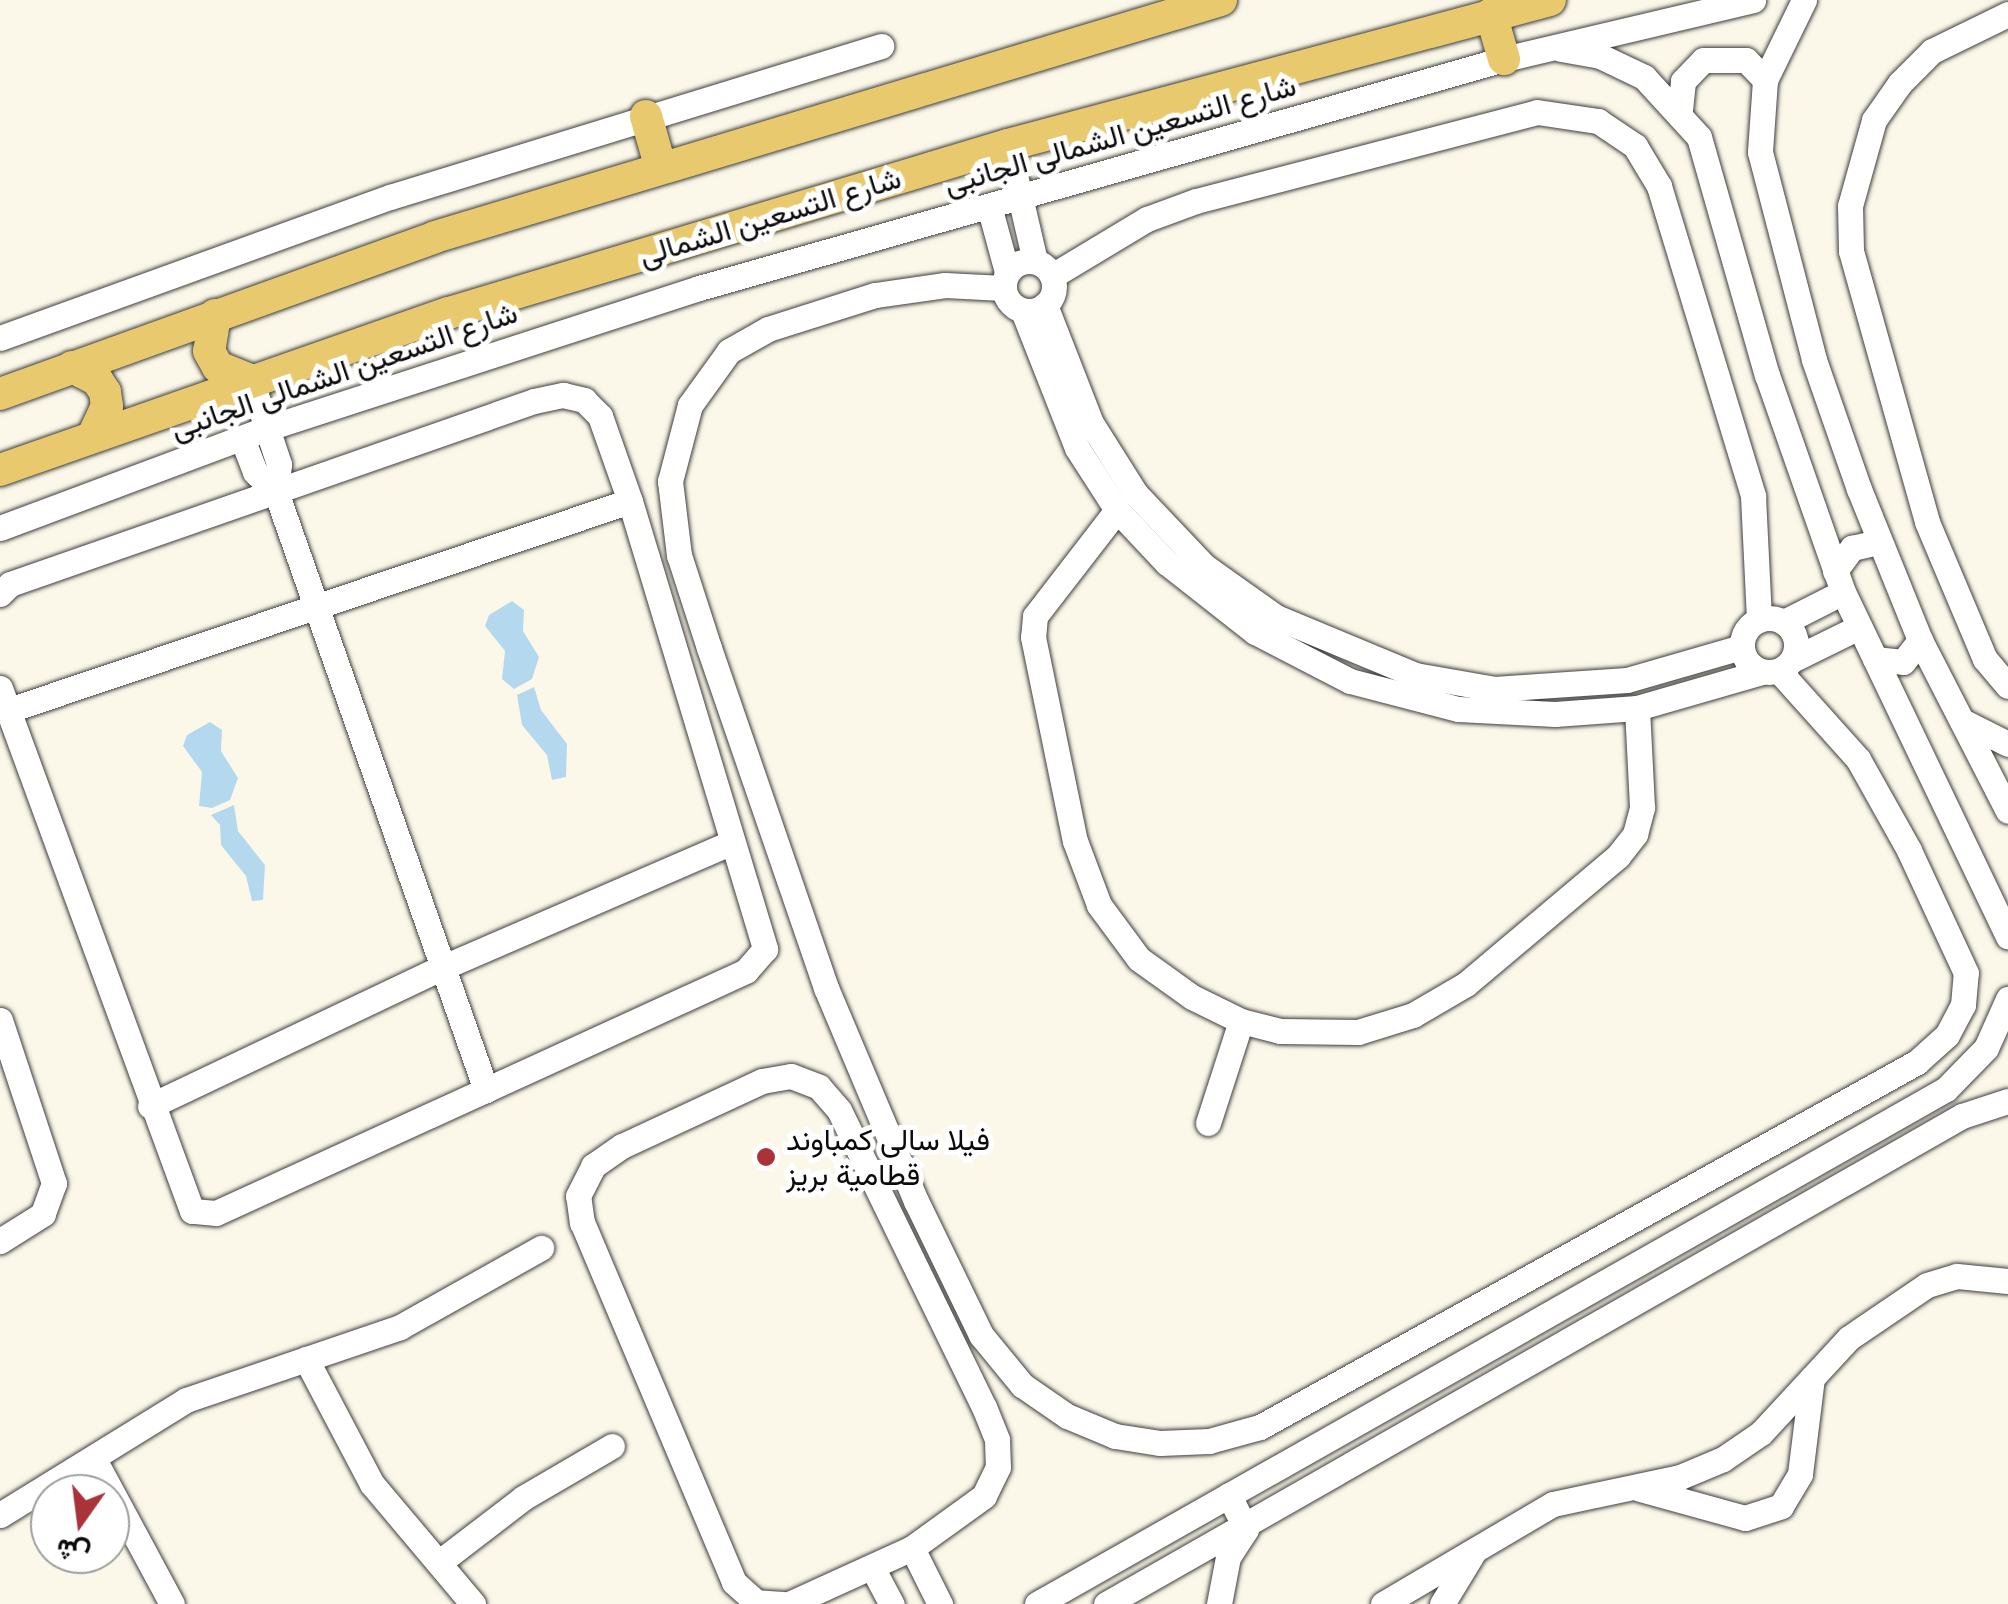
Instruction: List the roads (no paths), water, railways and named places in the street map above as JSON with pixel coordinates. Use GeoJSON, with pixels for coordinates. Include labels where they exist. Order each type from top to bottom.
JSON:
{"type":"FeatureCollection","features":[{"type":"Feature","properties":{"kind":"main road"},"geometry":{"type":"LineString","coordinates":[[0,394],[215,315],[660,165],[1221,0]]}},
{"type":"Feature","properties":{"kind":"main road","name":"شارع التسعين الشمالى"},"geometry":{"type":"LineString","coordinates":[[0,470],[96,432],[252,380],[1008,144],[1550,0]]}},
{"type":"Feature","properties":{"kind":"main road"},"geometry":{"type":"LineString","coordinates":[[1491,14],[1504,60]]}},
{"type":"Feature","properties":{"kind":"main road"},"geometry":{"type":"LineString","coordinates":[[646,116],[660,165]]}},
{"type":"Feature","properties":{"kind":"main road"},"geometry":{"type":"LineString","coordinates":[[215,315],[208,350],[218,367],[252,380]]}},
{"type":"Feature","properties":{"kind":"main road"},"geometry":{"type":"LineString","coordinates":[[72,367],[97,380],[104,392],[107,406],[96,432]]}},
{"type":"Feature","properties":{"kind":"street","name":"شارع التسعين الشمالى الجانبى"},"geometry":{"type":"LineString","coordinates":[[0,528],[268,428],[699,288],[1551,47],[1753,0]]}},
{"type":"Feature","properties":{"kind":"street"},"geometry":{"type":"LineString","coordinates":[[1804,0],[1776,46],[1764,80],[1760,152],[1814,360],[1880,542],[1920,640],[2008,811]]}},
{"type":"Feature","properties":{"kind":"street"},"geometry":{"type":"LineString","coordinates":[[2008,14],[1932,52],[1900,83],[1869,134],[1850,206],[1855,266],[1927,522],[1985,659],[2008,686]]}},
{"type":"Feature","properties":{"kind":"street"},"geometry":{"type":"LineString","coordinates":[[0,338],[263,240],[646,116],[881,46]]}},
{"type":"Feature","properties":{"kind":"street"},"geometry":{"type":"LineString","coordinates":[[1551,47],[1600,56],[1644,77],[1680,110],[1712,166],[1767,375],[1839,581],[2008,936]]}},
{"type":"Feature","properties":{"kind":"street"},"geometry":{"type":"LineString","coordinates":[[1680,110],[1683,81],[1703,60],[1746,60],[1764,80]]}},
{"type":"Feature","properties":{"kind":"street"},"geometry":{"type":"LineString","coordinates":[[1771,621],[1752,496],[1658,186],[1634,146],[1598,121],[1537,112],[1196,201],[1147,218],[1044,268],[1005,280],[875,295],[768,329],[728,352],[690,405],[670,481],[679,555],[826,988],[901,1165],[981,1335],[1022,1386],[1067,1416],[1115,1436],[1160,1443],[1209,1441],[1260,1427],[1917,1062],[1948,1035],[1963,1005],[1966,973],[1858,759],[1777,668],[1748,662],[1742,647],[1746,630],[1771,621],[1839,581],[1852,548],[1880,542]]}},
{"type":"Feature","properties":{"kind":"street"},"geometry":{"type":"LineString","coordinates":[[1008,144],[1044,268],[1034,308],[1077,448],[1117,510],[1167,563],[1255,632],[1350,681],[1458,710],[1555,714],[1638,708],[1777,668],[1859,627]]}},
{"type":"Feature","properties":{"kind":"street"},"geometry":{"type":"LineString","coordinates":[[989,206],[1005,280],[1034,308],[1091,422],[1136,494],[1204,566],[1276,617],[1415,675],[1494,689],[1627,680],[1742,647]]}},
{"type":"Feature","properties":{"kind":"street"},"geometry":{"type":"LineString","coordinates":[[252,380],[280,464],[276,492],[439,969],[486,1090]]}},
{"type":"Feature","properties":{"kind":"street"},"geometry":{"type":"LineString","coordinates":[[0,594],[10,584],[563,396],[584,400],[600,416],[630,501],[730,843],[761,933],[765,949],[758,962],[486,1090],[204,1215],[182,1199],[4,699],[630,501]]}},
{"type":"Feature","properties":{"kind":"street"},"geometry":{"type":"LineString","coordinates":[[242,438],[255,472],[276,492]]}},
{"type":"Feature","properties":{"kind":"street"},"geometry":{"type":"LineString","coordinates":[[1117,510],[1034,616],[1032,637],[1076,841],[1099,905],[1139,958],[1192,997],[1240,1021],[1280,1030],[1358,1032],[1414,1015],[1466,984],[1618,856],[1635,834],[1642,808],[1638,708]]}},
{"type":"Feature","properties":{"kind":"street"},"geometry":{"type":"LineString","coordinates":[[1771,621],[1794,635],[1777,668]]}},
{"type":"Feature","properties":{"kind":"street"},"geometry":{"type":"LineString","coordinates":[[1874,659],[1902,662],[1920,640]]}},
{"type":"Feature","properties":{"kind":"street"},"geometry":{"type":"LineString","coordinates":[[1960,720],[2008,744]]}},
{"type":"Feature","properties":{"kind":"street"},"geometry":{"type":"LineString","coordinates":[[150,1106],[439,969],[730,843]]}},
{"type":"Feature","properties":{"kind":"street"},"geometry":{"type":"LineString","coordinates":[[1037,1604],[1076,1595],[1230,1495],[1964,1074],[1986,1048],[2008,999]]}},
{"type":"Feature","properties":{"kind":"street"},"geometry":{"type":"LineString","coordinates":[[0,1020],[5,1048],[54,1182],[43,1214],[0,1241]]}},
{"type":"Feature","properties":{"kind":"street"},"geometry":{"type":"LineString","coordinates":[[1208,1124],[1240,1021]]}},
{"type":"Feature","properties":{"kind":"street"},"geometry":{"type":"LineString","coordinates":[[1106,1604],[1246,1529],[1996,1104],[1964,1074]]}},
{"type":"Feature","properties":{"kind":"street"},"geometry":{"type":"LineString","coordinates":[[792,1076],[818,1087],[839,1110],[997,1440],[998,1466],[984,1496],[912,1548],[874,1569],[786,1604],[756,1602],[734,1582],[582,1223],[578,1196],[592,1166],[622,1146],[762,1081],[792,1076]]}},
{"type":"Feature","properties":{"kind":"street"},"geometry":{"type":"LineString","coordinates":[[0,1515],[95,1461],[186,1400],[444,1306],[542,1248]]}},
{"type":"Feature","properties":{"kind":"street"},"geometry":{"type":"LineString","coordinates":[[1382,1604],[1553,1504],[1635,1488],[1723,1459],[1761,1433],[1849,1338],[1927,1286],[1957,1276],[2008,1281]]}},
{"type":"Feature","properties":{"kind":"street"},"geometry":{"type":"LineString","coordinates":[[306,1359],[372,1484],[441,1561],[473,1604]]}},
{"type":"Feature","properties":{"kind":"street"},"geometry":{"type":"LineString","coordinates":[[1635,1488],[1745,1518],[1780,1506],[1800,1474],[1812,1378]]}},
{"type":"Feature","properties":{"kind":"street"},"geometry":{"type":"LineString","coordinates":[[441,1561],[522,1498],[612,1446]]}},
{"type":"Feature","properties":{"kind":"street"},"geometry":{"type":"LineString","coordinates":[[95,1461],[172,1604]]}},
{"type":"Feature","properties":{"kind":"street"},"geometry":{"type":"LineString","coordinates":[[1230,1495],[1246,1529]]}},
{"type":"Feature","properties":{"kind":"street"},"geometry":{"type":"LineString","coordinates":[[1219,1604],[1228,1556],[1246,1529]]}},
{"type":"Feature","properties":{"kind":"street"},"geometry":{"type":"LineString","coordinates":[[1442,1604],[1480,1545]]}},
{"type":"Feature","properties":{"kind":"street"},"geometry":{"type":"LineString","coordinates":[[912,1548],[940,1604]]}},
{"type":"Feature","properties":{"kind":"street"},"geometry":{"type":"LineString","coordinates":[[874,1569],[892,1604]]}},
{"type":"Feature","properties":{"kind":"water"},"geometry":{"type":"Polygon","coordinates":[[[512,601],[524,610],[523,631],[539,657],[532,679],[514,689],[502,679],[505,651],[485,626],[489,615],[512,601]]]}},
{"type":"Feature","properties":{"kind":"water"},"geometry":{"type":"Polygon","coordinates":[[[534,687],[541,710],[567,744],[566,777],[552,780],[547,755],[522,725],[517,695],[534,687]]]}},
{"type":"Feature","properties":{"kind":"water"},"geometry":{"type":"Polygon","coordinates":[[[210,722],[222,730],[221,751],[238,778],[230,800],[212,808],[199,806],[202,772],[183,746],[187,735],[210,722]]]}},
{"type":"Feature","properties":{"kind":"water"},"geometry":{"type":"Polygon","coordinates":[[[234,805],[238,831],[265,865],[263,900],[252,901],[246,876],[221,845],[220,825],[211,815],[234,805]]]}},
{"type":"Feature","properties":{"kind":"place","name":"فيلا سالى كمباوند قطامية بريز"},"geometry":{"type":"Point","coordinates":[766,1157]}}]}
